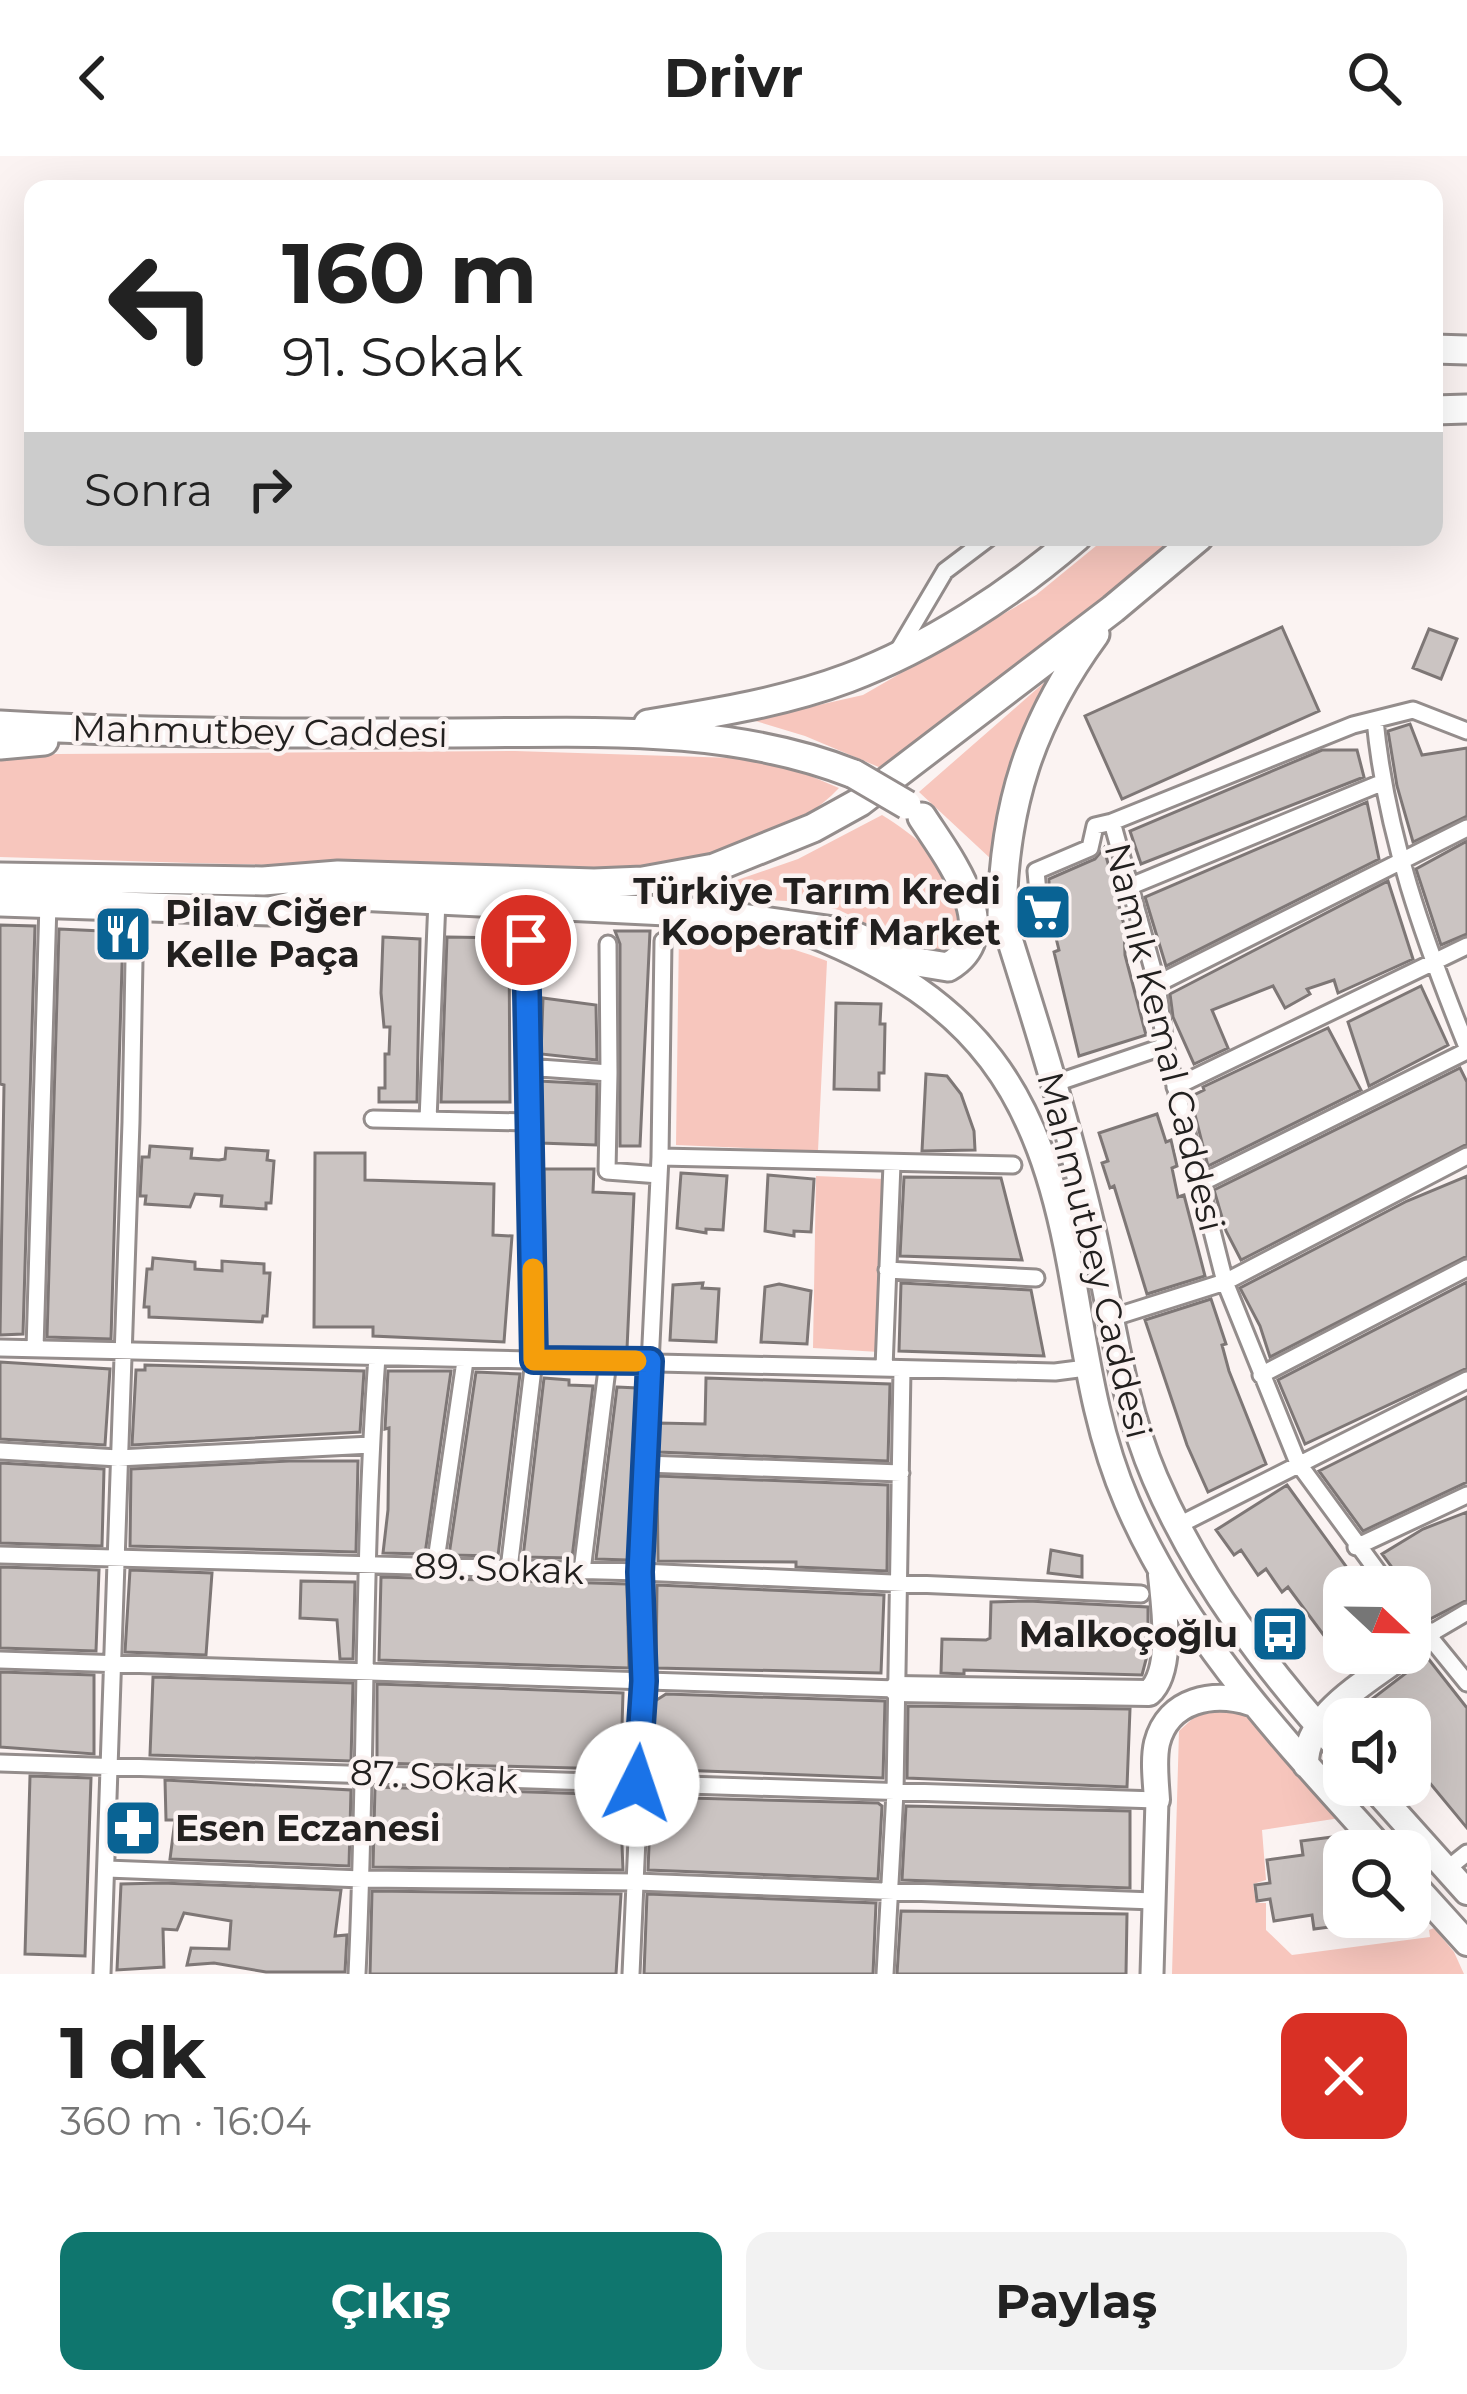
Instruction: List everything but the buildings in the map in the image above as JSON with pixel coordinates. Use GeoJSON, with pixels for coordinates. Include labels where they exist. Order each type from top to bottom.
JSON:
{"type":"FeatureCollection","features":[{"type":"Feature","properties":{"kind":"highway"},"geometry":{"type":"LineString","coordinates":[[592,733],[783,697],[843,680],[893,659],[963,619],[1067,546]]}},
{"type":"Feature","properties":{"kind":"highway"},"geometry":{"type":"LineString","coordinates":[[0,877],[263,881],[338,875],[643,881],[714,868],[813,828],[860,802],[1188,546]]}},
{"type":"Feature","properties":{"kind":"highway"},"geometry":{"type":"LineString","coordinates":[[1002,915],[1006,847],[1023,766],[1076,660],[1113,609]]}},
{"type":"Feature","properties":{"kind":"highway","name":"Mahmutbey Caddesi"},"geometry":{"type":"LineString","coordinates":[[0,725],[120,732],[592,733]]}},
{"type":"Feature","properties":{"kind":"highway"},"geometry":{"type":"LineString","coordinates":[[0,746],[120,732]]}},
{"type":"Feature","properties":{"kind":"highway"},"geometry":{"type":"LineString","coordinates":[[592,733],[766,746],[854,774],[914,811],[965,860],[1002,915]]}},
{"type":"Feature","properties":{"kind":"highway"},"geometry":{"type":"LineString","coordinates":[[263,881],[336,895],[625,908],[781,922],[848,933],[933,967],[948,967],[959,960],[974,935],[968,895],[914,811]]}},
{"type":"Feature","properties":{"kind":"highway"},"geometry":{"type":"LineString","coordinates":[[437,900],[483,880]]}},
{"type":"Feature","properties":{"kind":"highway"},"geometry":{"type":"LineString","coordinates":[[0,902],[270,911],[336,895]]}},
{"type":"Feature","properties":{"kind":"main road","name":"Mahmutbey Caddesi"},"geometry":{"type":"LineString","coordinates":[[1002,915],[1092,1228],[1132,1418],[1192,1556],[1246,1635],[1323,1732]]}},
{"type":"Feature","properties":{"kind":"main road","name":"Mahmutbey Caddesi"},"geometry":{"type":"LineString","coordinates":[[781,922],[903,977],[943,1007],[1009,1085],[1035,1131],[1047,1165],[1070,1262],[1086,1368],[1125,1499],[1161,1573],[1250,1703],[1365,1830]]}},
{"type":"Feature","properties":{"kind":"main road"},"geometry":{"type":"LineString","coordinates":[[897,1689],[1149,1693],[1161,1677],[1165,1636],[1161,1573]]}},
{"type":"Feature","properties":{"kind":"main road"},"geometry":{"type":"LineString","coordinates":[[1306,1765],[1306,1747],[1317,1725],[1380,1674]]}},
{"type":"Feature","properties":{"kind":"main road"},"geometry":{"type":"LineString","coordinates":[[1157,1800],[1157,1740],[1172,1716],[1212,1695],[1250,1703]]}},
{"type":"Feature","properties":{"kind":"main road"},"geometry":{"type":"LineString","coordinates":[[1395,1806],[1457,1861],[1467,1892]]}},
{"type":"Feature","properties":{"kind":"main road"},"geometry":{"type":"LineString","coordinates":[[1431,1903],[1467,1943]]}},
{"type":"Feature","properties":{"kind":"street"},"geometry":{"type":"LineString","coordinates":[[893,659],[945,571],[978,546]]}},
{"type":"Feature","properties":{"kind":"street","name":"Namık Kemal Caddesi"},"geometry":{"type":"LineString","coordinates":[[1372,1566],[1298,1463],[1225,1282],[1165,1046],[1157,984],[1112,822],[1339,730],[1413,710],[1467,731]]}},
{"type":"Feature","properties":{"kind":"street"},"geometry":{"type":"LineString","coordinates":[[1201,1183],[1467,1049],[1400,861],[1381,783],[1375,720]]}},
{"type":"Feature","properties":{"kind":"street"},"geometry":{"type":"LineString","coordinates":[[1132,886],[1381,783]]}},
{"type":"Feature","properties":{"kind":"street"},"geometry":{"type":"LineString","coordinates":[[1002,915],[1039,904],[1036,871],[1090,848],[1095,826],[1112,822]]}},
{"type":"Feature","properties":{"kind":"street"},"geometry":{"type":"LineString","coordinates":[[1157,984],[1467,828]]}},
{"type":"Feature","properties":{"kind":"street"},"geometry":{"type":"LineString","coordinates":[[428,1120],[437,900]]}},
{"type":"Feature","properties":{"kind":"street"},"geometry":{"type":"LineString","coordinates":[[35,1349],[48,903]]}},
{"type":"Feature","properties":{"kind":"street"},"geometry":{"type":"LineString","coordinates":[[102,1974],[135,906]]}},
{"type":"Feature","properties":{"kind":"street"},"geometry":{"type":"LineString","coordinates":[[509,1569],[534,1360],[526,940]]}},
{"type":"Feature","properties":{"kind":"street"},"geometry":{"type":"LineString","coordinates":[[631,1974],[644,1681],[640,1572],[660,1166],[664,941]]}},
{"type":"Feature","properties":{"kind":"street"},"geometry":{"type":"LineString","coordinates":[[608,944],[607,1171],[660,1166],[1013,1166]]}},
{"type":"Feature","properties":{"kind":"street"},"geometry":{"type":"LineString","coordinates":[[1175,1088],[1467,946]]}},
{"type":"Feature","properties":{"kind":"street"},"geometry":{"type":"LineString","coordinates":[[1053,1084],[1165,1046]]}},
{"type":"Feature","properties":{"kind":"street"},"geometry":{"type":"LineString","coordinates":[[526,1067],[610,1073]]}},
{"type":"Feature","properties":{"kind":"street"},"geometry":{"type":"LineString","coordinates":[[373,1119],[528,1122]]}},
{"type":"Feature","properties":{"kind":"street"},"geometry":{"type":"LineString","coordinates":[[1112,1318],[1225,1282],[1467,1156]]}},
{"type":"Feature","properties":{"kind":"street"},"geometry":{"type":"LineString","coordinates":[[884,1368],[892,1164]]}},
{"type":"Feature","properties":{"kind":"street"},"geometry":{"type":"LineString","coordinates":[[1261,1375],[1467,1268]]}},
{"type":"Feature","properties":{"kind":"street"},"geometry":{"type":"LineString","coordinates":[[887,1270],[1036,1278]]}},
{"type":"Feature","properties":{"kind":"street"},"geometry":{"type":"LineString","coordinates":[[0,1348],[1055,1372],[1086,1368]]}},
{"type":"Feature","properties":{"kind":"street"},"geometry":{"type":"LineString","coordinates":[[357,1974],[368,1673],[365,1565],[377,1357]]}},
{"type":"Feature","properties":{"kind":"street"},"geometry":{"type":"LineString","coordinates":[[435,1567],[465,1361]]}},
{"type":"Feature","properties":{"kind":"street"},"geometry":{"type":"LineString","coordinates":[[582,1571],[608,1361]]}},
{"type":"Feature","properties":{"kind":"street"},"geometry":{"type":"LineString","coordinates":[[886,1974],[895,1792],[902,1369]]}},
{"type":"Feature","properties":{"kind":"street"},"geometry":{"type":"LineString","coordinates":[[1178,1526],[1467,1380]]}},
{"type":"Feature","properties":{"kind":"street"},"geometry":{"type":"LineString","coordinates":[[0,1451],[118,1458],[371,1445]]}},
{"type":"Feature","properties":{"kind":"street"},"geometry":{"type":"LineString","coordinates":[[645,1464],[901,1473]]}},
{"type":"Feature","properties":{"kind":"street"},"geometry":{"type":"LineString","coordinates":[[1356,1547],[1467,1496]]}},
{"type":"Feature","properties":{"kind":"street","name":"89. Sokak"},"geometry":{"type":"LineString","coordinates":[[0,1555],[640,1572],[1141,1594]]}},
{"type":"Feature","properties":{"kind":"street"},"geometry":{"type":"LineString","coordinates":[[1431,1635],[1467,1612]]}},
{"type":"Feature","properties":{"kind":"street"},"geometry":{"type":"LineString","coordinates":[[1431,1658],[1467,1683]]}},
{"type":"Feature","properties":{"kind":"street"},"geometry":{"type":"LineString","coordinates":[[0,1660],[897,1689]]}},
{"type":"Feature","properties":{"kind":"street","name":"87. Sokak"},"geometry":{"type":"LineString","coordinates":[[0,1763],[1157,1800]]}},
{"type":"Feature","properties":{"kind":"street"},"geometry":{"type":"LineString","coordinates":[[1151,1974],[1157,1800]]}},
{"type":"Feature","properties":{"kind":"street"},"geometry":{"type":"LineString","coordinates":[[106,1869],[1154,1901]]}},
{"type":"Feature","properties":{"kind":"shaded area"},"geometry":{"type":"Polygon","coordinates":[[[1096,546],[1164,546],[996,688],[881,768],[752,720],[863,695],[1036,595],[1096,546]]]}},
{"type":"Feature","properties":{"kind":"shaded area"},"geometry":{"type":"Polygon","coordinates":[[[1055,673],[1002,806],[991,859],[919,792],[1055,673]]]}},
{"type":"Feature","properties":{"kind":"shaded area"},"geometry":{"type":"Polygon","coordinates":[[[515,751],[734,758],[794,769],[839,788],[797,821],[746,846],[689,861],[644,866],[331,866],[0,857],[0,758],[515,751]]]}},
{"type":"Feature","properties":{"kind":"shaded area"},"geometry":{"type":"Polygon","coordinates":[[[882,815],[929,851],[956,886],[962,904],[961,939],[951,949],[927,953],[839,910],[807,902],[691,896],[798,859],[882,815]]]}},
{"type":"Feature","properties":{"kind":"shaded area"},"geometry":{"type":"Polygon","coordinates":[[[679,931],[754,940],[827,961],[818,1151],[676,1145],[679,931]]]}},
{"type":"Feature","properties":{"kind":"shaded area"},"geometry":{"type":"Polygon","coordinates":[[[816,1176],[884,1179],[879,1352],[813,1348],[816,1176]]]}},
{"type":"Feature","properties":{"kind":"shaded area"},"geometry":{"type":"Polygon","coordinates":[[[1225,1707],[1249,1714],[1323,1799],[1323,1806],[1330,1806],[1340,1818],[1262,1830],[1266,1880],[1253,1884],[1256,1903],[1266,1903],[1266,1930],[1292,1955],[1431,1938],[1434,1928],[1454,1952],[1464,1974],[1172,1974],[1179,1731],[1200,1712],[1225,1707]]]}},
{"type":"Feature","properties":{"kind":"slow traffic"},"geometry":{"type":"LineString","coordinates":[[533,1269],[534,1360],[636,1361]]}},
{"type":"Feature","properties":{"kind":"place","name":"Türkiye Tarım Kredi Kooperatif Market"},"geometry":{"type":"Point","coordinates":[1043,912]}},
{"type":"Feature","properties":{"kind":"place","name":"Pilav Ciğer Kelle Paça"},"geometry":{"type":"Point","coordinates":[123,934]}},
{"type":"Feature","properties":{"kind":"place","name":"Malkoçoğlu"},"geometry":{"type":"Point","coordinates":[1280,1634]}},
{"type":"Feature","properties":{"kind":"place","name":"Esen Eczanesi"},"geometry":{"type":"Point","coordinates":[133,1828]}},
{"type":"Feature","properties":{"kind":"route"},"geometry":{"type":"LineString","coordinates":[[526,940],[534,1360],[650,1361],[640,1572],[644,1681],[637,1784]]}}]}
